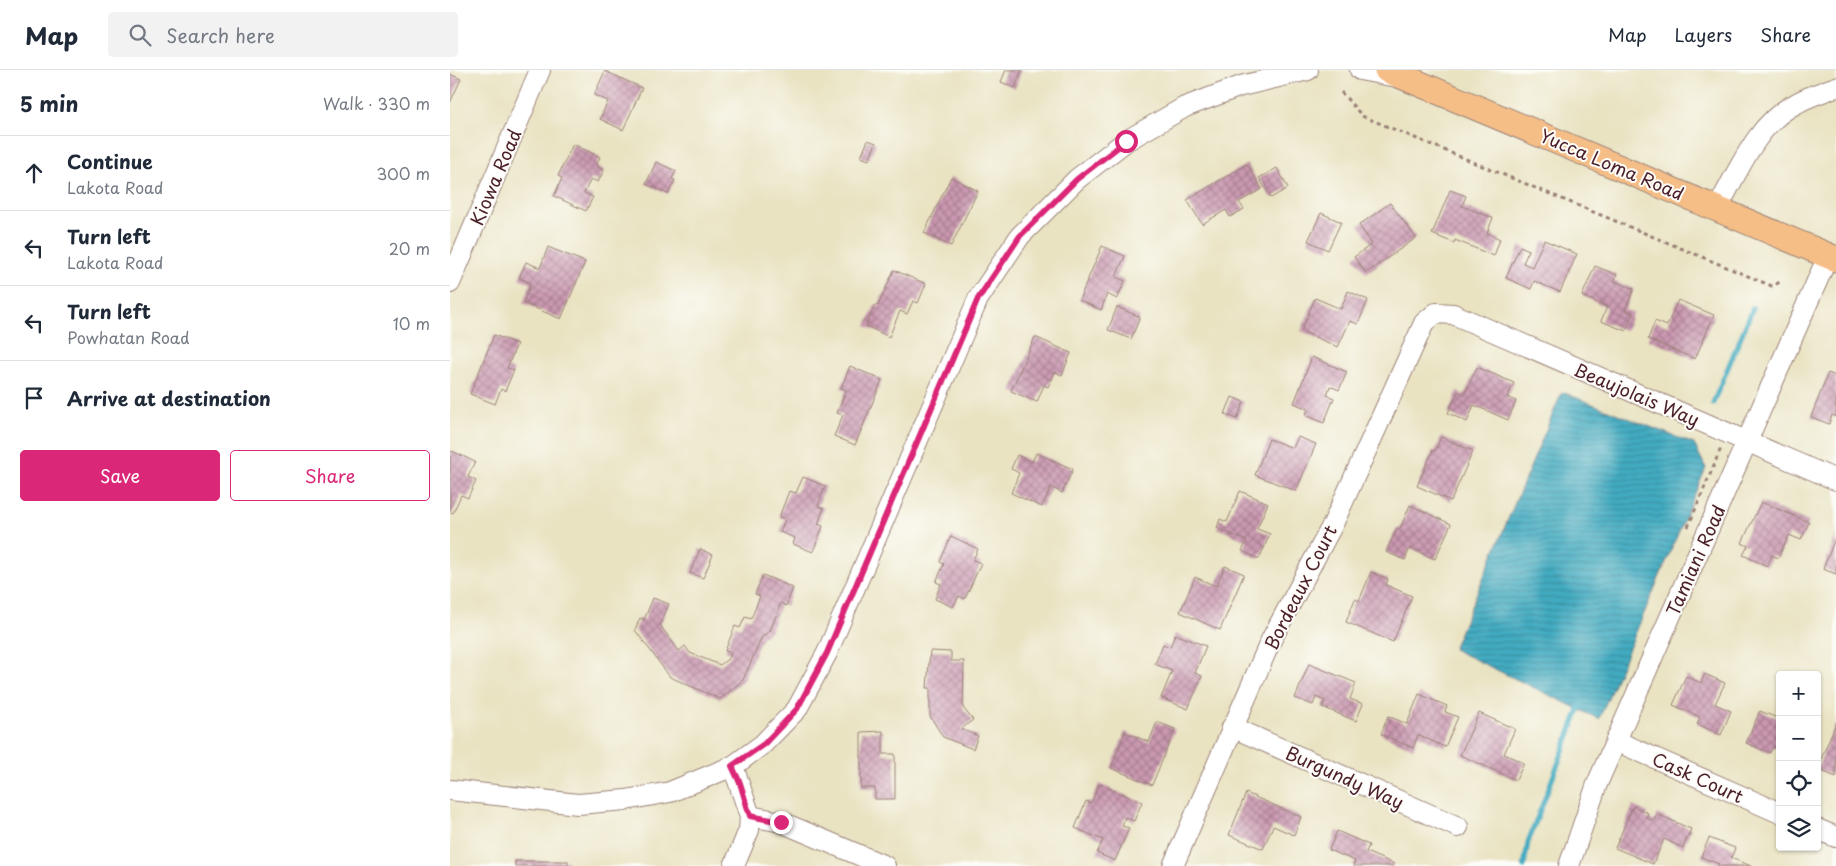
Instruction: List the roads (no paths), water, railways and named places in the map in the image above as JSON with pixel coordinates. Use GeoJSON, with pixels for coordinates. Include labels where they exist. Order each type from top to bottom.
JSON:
{"type":"FeatureCollection","features":[{"type":"Feature","properties":{"kind":"main road","name":"Yucca Loma Road"},"geometry":{"type":"LineString","coordinates":[[1403,73],[1832,258]]}},
{"type":"Feature","properties":{"kind":"street","name":"Kiowa Road"},"geometry":{"type":"LineString","coordinates":[[450,283],[540,70]]}},
{"type":"Feature","properties":{"kind":"street"},"geometry":{"type":"LineString","coordinates":[[450,790],[578,804],[626,800],[670,792],[732,766],[764,744],[797,709],[827,653],[978,299],[1020,236],[1077,179],[1126,141],[1151,126],[1185,107],[1241,86],[1308,70]]}},
{"type":"Feature","properties":{"kind":"street"},"geometry":{"type":"LineString","coordinates":[[1360,70],[1403,73]]}},
{"type":"Feature","properties":{"kind":"street"},"geometry":{"type":"LineString","coordinates":[[1717,209],[1754,144],[1773,120],[1795,103],[1836,87]]}},
{"type":"Feature","properties":{"kind":"street","name":"Tamiani Road"},"geometry":{"type":"LineString","coordinates":[[1569,866],[1597,784],[1747,442],[1832,258]]}},
{"type":"Feature","properties":{"kind":"street","name":"Beaujolais Way"},"geometry":{"type":"LineString","coordinates":[[1436,314],[1453,314],[1836,480]]}},
{"type":"Feature","properties":{"kind":"street","name":"Bordeaux Court"},"geometry":{"type":"LineString","coordinates":[[1173,866],[1232,727],[1272,640],[1333,524],[1424,323],[1436,314]]}},
{"type":"Feature","properties":{"kind":"street","name":"Burgundy Way"},"geometry":{"type":"LineString","coordinates":[[1232,727],[1458,827]]}},
{"type":"Feature","properties":{"kind":"street","name":"Cask Court"},"geometry":{"type":"LineString","coordinates":[[1616,741],[1776,811]]}},
{"type":"Feature","properties":{"kind":"street"},"geometry":{"type":"LineString","coordinates":[[732,766],[740,783],[750,816],[749,830],[734,866]]}},
{"type":"Feature","properties":{"kind":"street"},"geometry":{"type":"LineString","coordinates":[[750,816],[781,822],[885,866]]}},
{"type":"Feature","properties":{"kind":"street"},"geometry":{"type":"LineString","coordinates":[[1821,831],[1836,837]]}},
{"type":"Feature","properties":{"kind":"water"},"geometry":{"type":"Polygon","coordinates":[[[1562,392],[1694,444],[1706,468],[1599,719],[1453,649],[1562,392]]]}},
{"type":"Feature","properties":{"kind":"waterway"},"geometry":{"type":"LineString","coordinates":[[1713,403],[1753,308]]}},
{"type":"Feature","properties":{"kind":"waterway"},"geometry":{"type":"LineString","coordinates":[[1524,866],[1528,842],[1581,704]]}}]}
